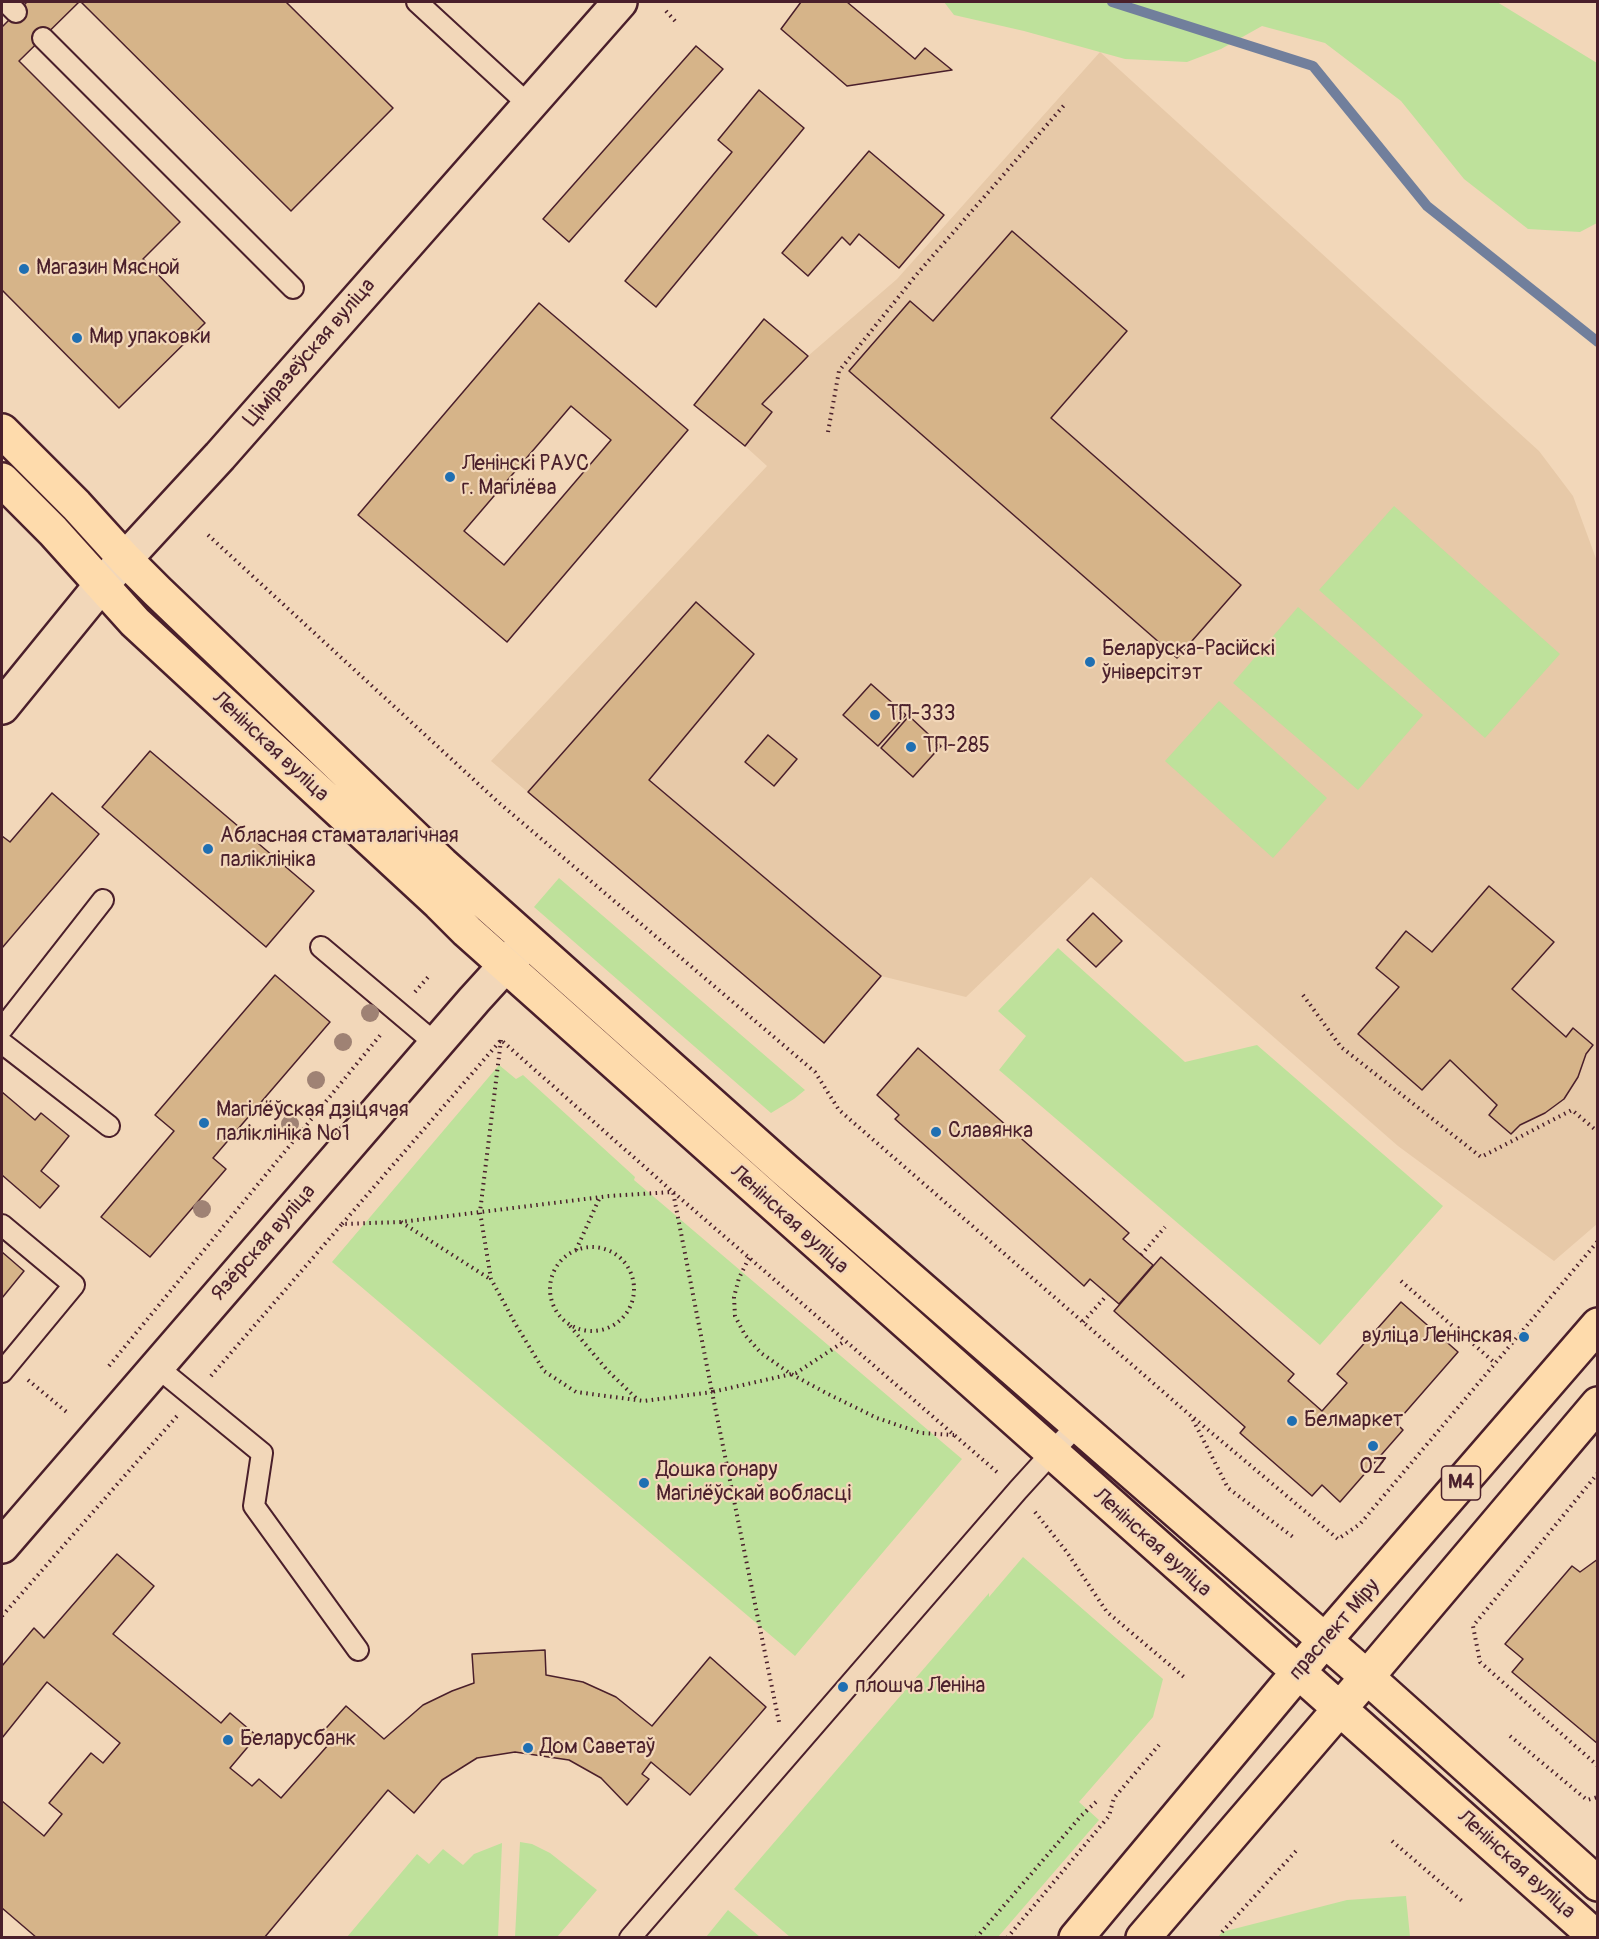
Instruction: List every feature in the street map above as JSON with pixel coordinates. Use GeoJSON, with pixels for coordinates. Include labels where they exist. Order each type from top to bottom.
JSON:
{"type":"FeatureCollection","features":[{"type":"Feature","properties":{"kind":"main road","name":"Ціміразеўская вуліца"},"geometry":{"type":"LineString","coordinates":[[2,707],[102,584],[212,464],[620,2]]}},
{"type":"Feature","properties":{"kind":"main road","name":"Ленінская вуліца"},"geometry":{"type":"LineString","coordinates":[[2,431],[76,505],[125,560],[441,864],[785,1170],[1367,1677],[1598,1884]]}},
{"type":"Feature","properties":{"kind":"main road","name":"Ленінская вуліца"},"geometry":{"type":"LineString","coordinates":[[2,480],[53,531],[135,622],[505,966],[1597,1938]]}},
{"type":"Feature","properties":{"kind":"main road","name":"Язёрская вуліца"},"geometry":{"type":"LineString","coordinates":[[2,1545],[435,1044],[528,941]]}},
{"type":"Feature","properties":{"kind":"main road","name":"праспект Міру"},"geometry":{"type":"LineString","coordinates":[[1076,1938],[1325,1641],[1598,1325]]}},
{"type":"Feature","properties":{"kind":"main road","name":"М4"},"geometry":{"type":"LineString","coordinates":[[1143,1938],[1598,1404]]}},
{"type":"Feature","properties":{"kind":"lane"},"geometry":{"type":"LineString","coordinates":[[417,2],[529,105]]}},
{"type":"Feature","properties":{"kind":"lane"},"geometry":{"type":"LineString","coordinates":[[43,38],[293,288]]}},
{"type":"Feature","properties":{"kind":"lane"},"geometry":{"type":"LineString","coordinates":[[2,1029],[103,900]]}},
{"type":"Feature","properties":{"kind":"lane"},"geometry":{"type":"LineString","coordinates":[[321,947],[435,1044]]}},
{"type":"Feature","properties":{"kind":"lane"},"geometry":{"type":"LineString","coordinates":[[2,1043],[109,1126]]}},
{"type":"Feature","properties":{"kind":"lane"},"geometry":{"type":"LineString","coordinates":[[763,1196],[785,1170]]}},
{"type":"Feature","properties":{"kind":"lane"},"geometry":{"type":"LineString","coordinates":[[2,1225],[74,1285],[5,1368]]}},
{"type":"Feature","properties":{"kind":"lane"},"geometry":{"type":"LineString","coordinates":[[157,1367],[262,1453],[254,1506],[358,1650]]}},
{"type":"Feature","properties":{"kind":"lane"},"geometry":{"type":"LineString","coordinates":[[630,1938],[1018,1490],[1078,1424]]}},
{"type":"Feature","properties":{"kind":"path"},"geometry":{"type":"LineString","coordinates":[[666,11],[675,21]]}},
{"type":"Feature","properties":{"kind":"path"},"geometry":{"type":"LineString","coordinates":[[828,432],[839,371],[917,274],[1066,103]]}},
{"type":"Feature","properties":{"kind":"path"},"geometry":{"type":"LineString","coordinates":[[208,535],[498,801],[815,1072],[839,1110],[1191,1416],[1338,1539],[1360,1524],[1598,1241]]}},
{"type":"Feature","properties":{"kind":"path"},"geometry":{"type":"LineString","coordinates":[[107,1368],[429,976]]}},
{"type":"Feature","properties":{"kind":"path"},"geometry":{"type":"LineString","coordinates":[[1303,995],[1341,1047],[1481,1157],[1572,1110],[1598,1132]]}},
{"type":"Feature","properties":{"kind":"path"},"geometry":{"type":"LineString","coordinates":[[501,1040],[1018,1490],[1066,1551],[1107,1612],[1184,1677]]}},
{"type":"Feature","properties":{"kind":"path"},"geometry":{"type":"LineString","coordinates":[[501,1040],[480,1212],[491,1279],[544,1371],[576,1392],[644,1401],[712,1392],[791,1374],[845,1341]]}},
{"type":"Feature","properties":{"kind":"path"},"geometry":{"type":"LineString","coordinates":[[2,1616],[501,1040]]}},
{"type":"Feature","properties":{"kind":"path"},"geometry":{"type":"LineString","coordinates":[[342,1224],[401,1222],[600,1197],[673,1192]]}},
{"type":"Feature","properties":{"kind":"path"},"geometry":{"type":"LineString","coordinates":[[673,1192],[778,1722]]}},
{"type":"Feature","properties":{"kind":"path"},"geometry":{"type":"LineString","coordinates":[[575,1251],[600,1197]]}},
{"type":"Feature","properties":{"kind":"path"},"geometry":{"type":"LineString","coordinates":[[401,1222],[491,1279]]}},
{"type":"Feature","properties":{"kind":"path"},"geometry":{"type":"LineString","coordinates":[[1141,1255],[1166,1227]]}},
{"type":"Feature","properties":{"kind":"path"},"geometry":{"type":"LineString","coordinates":[[567,1323],[580,1330],[595,1331],[609,1328],[621,1320],[629,1308],[633,1294],[632,1279],[627,1266],[617,1256],[604,1249],[589,1247],[575,1251],[564,1257],[556,1267],[551,1278],[550,1291],[552,1303],[558,1314],[607,1370],[639,1400]]}},
{"type":"Feature","properties":{"kind":"path"},"geometry":{"type":"LineString","coordinates":[[749,1258],[739,1278],[734,1297],[735,1316],[753,1345],[791,1374],[877,1418],[921,1432],[954,1435]]}},
{"type":"Feature","properties":{"kind":"path"},"geometry":{"type":"LineString","coordinates":[[1401,1281],[1495,1363]]}},
{"type":"Feature","properties":{"kind":"path"},"geometry":{"type":"LineString","coordinates":[[1083,1322],[1107,1294]]}},
{"type":"Feature","properties":{"kind":"path"},"geometry":{"type":"LineString","coordinates":[[5,1368],[69,1414],[62,1423]]}},
{"type":"Feature","properties":{"kind":"path"},"geometry":{"type":"LineString","coordinates":[[1191,1416],[1228,1488],[1293,1537]]}},
{"type":"Feature","properties":{"kind":"path"},"geometry":{"type":"LineString","coordinates":[[1598,1473],[1473,1626],[1480,1662],[1598,1766]]}},
{"type":"Feature","properties":{"kind":"path"},"geometry":{"type":"LineString","coordinates":[[1510,1736],[1587,1800],[1598,1797]]}},
{"type":"Feature","properties":{"kind":"path"},"geometry":{"type":"LineString","coordinates":[[1007,1938],[1109,1816],[1114,1798],[1159,1745]]}},
{"type":"Feature","properties":{"kind":"path"},"geometry":{"type":"LineString","coordinates":[[976,1938],[1080,1815],[1098,1800]]}},
{"type":"Feature","properties":{"kind":"path"},"geometry":{"type":"LineString","coordinates":[[1392,1841],[1462,1901]]}},
{"type":"Feature","properties":{"kind":"path"},"geometry":{"type":"LineString","coordinates":[[1222,1932],[1296,1851]]}},
{"type":"Feature","properties":{"kind":"shaded area","name":"Беларуска-Расійскі ўніверсітэт"},"geometry":{"type":"Polygon","coordinates":[[[1100,52],[1539,451],[1573,496],[1598,564],[1597,1224],[1554,1261],[1398,1146],[1091,877],[966,997],[881,976],[824,1043],[491,761],[767,466],[745,446],[772,412],[762,404],[808,356],[897,279],[1100,52]]]}},
{"type":"Feature","properties":{"kind":"green space"},"geometry":{"type":"Polygon","coordinates":[[[944,2],[1497,2],[1597,63],[1597,223],[1580,232],[1528,229],[1464,179],[1401,101],[1325,43],[1262,26],[1221,49],[1187,62],[1125,59],[1024,31],[954,15],[944,2]]]}},
{"type":"Feature","properties":{"kind":"green space"},"geometry":{"type":"Polygon","coordinates":[[[1394,506],[1560,654],[1485,738],[1319,590],[1394,506]]]}},
{"type":"Feature","properties":{"kind":"green space"},"geometry":{"type":"Polygon","coordinates":[[[1298,607],[1423,715],[1358,790],[1233,683],[1298,607]]]}},
{"type":"Feature","properties":{"kind":"green space"},"geometry":{"type":"Polygon","coordinates":[[[1219,701],[1327,798],[1273,858],[1165,761],[1219,701]]]}},
{"type":"Feature","properties":{"kind":"green space"},"geometry":{"type":"Polygon","coordinates":[[[559,878],[805,1090],[771,1113],[534,907],[559,878]]]}},
{"type":"Feature","properties":{"kind":"green space"},"geometry":{"type":"Polygon","coordinates":[[[1058,948],[1185,1062],[1257,1045],[1443,1206],[1320,1345],[999,1070],[1026,1036],[998,1011],[1058,948]]]}},
{"type":"Feature","properties":{"kind":"green space"},"geometry":{"type":"Polygon","coordinates":[[[499,1065],[516,1079],[523,1075],[635,1177],[634,1180],[962,1459],[795,1656],[332,1262],[499,1065]]]}},
{"type":"Feature","properties":{"kind":"green space"},"geometry":{"type":"Polygon","coordinates":[[[1023,1557],[1163,1679],[1153,1717],[1079,1802],[1099,1820],[998,1937],[790,1937],[734,1889],[989,1593],[989,1597],[1023,1557]]]}},
{"type":"Feature","properties":{"kind":"green space"},"geometry":{"type":"Polygon","coordinates":[[[520,1842],[532,1844],[550,1853],[597,1890],[557,1937],[515,1937],[520,1842]]]}},
{"type":"Feature","properties":{"kind":"green space"},"geometry":{"type":"Polygon","coordinates":[[[502,1843],[498,1937],[347,1937],[417,1854],[429,1864],[443,1849],[463,1865],[474,1854],[502,1843]]]}},
{"type":"Feature","properties":{"kind":"green space"},"geometry":{"type":"Polygon","coordinates":[[[1406,1896],[1410,1937],[1218,1937],[1222,1932],[1347,1900],[1406,1896]]]}},
{"type":"Feature","properties":{"kind":"green space"},"geometry":{"type":"Polygon","coordinates":[[[728,1910],[760,1937],[706,1937],[728,1910]]]}},
{"type":"Feature","properties":{"kind":"building"},"geometry":{"type":"Polygon","coordinates":[[[27,2],[79,2],[19,61],[180,222],[143,259],[205,323],[119,408],[2,290],[2,27],[27,2]]]}},
{"type":"Feature","properties":{"kind":"building"},"geometry":{"type":"Polygon","coordinates":[[[81,2],[286,2],[393,108],[291,211],[81,2]]]}},
{"type":"Feature","properties":{"kind":"building"},"geometry":{"type":"Polygon","coordinates":[[[801,2],[847,2],[915,59],[925,48],[952,70],[847,86],[781,29],[801,2]]]}},
{"type":"Feature","properties":{"kind":"building"},"geometry":{"type":"Polygon","coordinates":[[[696,46],[723,69],[569,242],[543,219],[696,46]]]}},
{"type":"Feature","properties":{"kind":"building"},"geometry":{"type":"Polygon","coordinates":[[[759,90],[804,128],[656,307],[625,281],[732,152],[718,140],[759,90]]]}},
{"type":"Feature","properties":{"kind":"building"},"geometry":{"type":"Polygon","coordinates":[[[869,151],[944,215],[899,268],[859,234],[850,245],[842,237],[808,276],[782,253],[869,151]]]}},
{"type":"Feature","properties":{"kind":"building"},"geometry":{"type":"Polygon","coordinates":[[[1012,231],[1127,331],[1051,418],[1241,585],[1177,658],[849,371],[910,301],[933,321],[1012,231]]]}},
{"type":"Feature","properties":{"kind":"building","name":"Ленінскі РАУС г. Магілёва"},"geometry":{"type":"Polygon","coordinates":[[[539,303],[688,430],[507,642],[358,515],[539,303]],[[571,406],[464,531],[504,565],[611,440],[571,406]]]}},
{"type":"Feature","properties":{"kind":"building"},"geometry":{"type":"Polygon","coordinates":[[[764,319],[808,356],[762,404],[772,412],[745,446],[694,405],[764,319]]]}},
{"type":"Feature","properties":{"kind":"building"},"geometry":{"type":"Polygon","coordinates":[[[696,602],[754,654],[649,780],[881,976],[824,1043],[528,792],[696,602]]]}},
{"type":"Feature","properties":{"kind":"building","name":"ТП-333"},"geometry":{"type":"Polygon","coordinates":[[[871,684],[906,715],[878,746],[843,715],[871,684]]]}},
{"type":"Feature","properties":{"kind":"building","name":"ТП-285"},"geometry":{"type":"Polygon","coordinates":[[[909,716],[941,746],[913,777],[881,748],[909,716]]]}},
{"type":"Feature","properties":{"kind":"building"},"geometry":{"type":"Polygon","coordinates":[[[768,735],[797,759],[774,786],[745,762],[768,735]]]}},
{"type":"Feature","properties":{"kind":"building","name":"Абласная стаматалагічная паліклініка"},"geometry":{"type":"Polygon","coordinates":[[[150,751],[314,891],[266,947],[102,807],[150,751]]]}},
{"type":"Feature","properties":{"kind":"building"},"geometry":{"type":"Polygon","coordinates":[[[52,793],[99,834],[2,948],[2,836],[10,842],[52,793]]]}},
{"type":"Feature","properties":{"kind":"building"},"geometry":{"type":"Polygon","coordinates":[[[1489,886],[1554,942],[1512,989],[1566,1037],[1573,1028],[1593,1045],[1586,1054],[1578,1077],[1564,1099],[1545,1113],[1520,1125],[1511,1134],[1489,1115],[1497,1105],[1450,1060],[1422,1090],[1358,1034],[1399,987],[1376,968],[1406,931],[1432,952],[1489,886]]]}},
{"type":"Feature","properties":{"kind":"building"},"geometry":{"type":"Polygon","coordinates":[[[1093,913],[1122,941],[1096,967],[1067,940],[1093,913]]]}},
{"type":"Feature","properties":{"kind":"building","name":"Магілёўская дзіцячая паліклініка №1"},"geometry":{"type":"Polygon","coordinates":[[[275,975],[330,1022],[213,1158],[226,1169],[150,1257],[101,1217],[174,1131],[155,1115],[275,975]]]}},
{"type":"Feature","properties":{"kind":"building"},"geometry":{"type":"Polygon","coordinates":[[[918,1048],[1129,1233],[1123,1239],[1153,1265],[1119,1304],[1090,1279],[1084,1286],[895,1119],[899,1115],[877,1095],[918,1048]]]}},
{"type":"Feature","properties":{"kind":"building"},"geometry":{"type":"Polygon","coordinates":[[[2,1092],[35,1120],[41,1113],[69,1136],[41,1171],[59,1186],[40,1208],[2,1175],[2,1092]]]}},
{"type":"Feature","properties":{"kind":"building"},"geometry":{"type":"Polygon","coordinates":[[[2,1252],[24,1271],[2,1298],[2,1252]]]}},
{"type":"Feature","properties":{"kind":"building"},"geometry":{"type":"Polygon","coordinates":[[[1161,1257],[1294,1374],[1288,1381],[1322,1411],[1347,1383],[1337,1374],[1401,1302],[1458,1352],[1396,1423],[1403,1430],[1340,1502],[1322,1485],[1312,1496],[1240,1433],[1245,1427],[1114,1311],[1161,1257]]]}},
{"type":"Feature","properties":{"kind":"building","name":"Дом Саветаў"},"geometry":{"type":"Polygon","coordinates":[[[117,1554],[154,1586],[113,1634],[221,1723],[230,1713],[257,1736],[230,1768],[252,1786],[259,1779],[281,1798],[329,1744],[319,1736],[346,1706],[384,1739],[423,1705],[474,1683],[472,1654],[545,1650],[546,1675],[583,1682],[616,1697],[652,1726],[710,1657],[766,1707],[690,1795],[651,1762],[642,1774],[649,1779],[627,1805],[601,1778],[569,1760],[515,1752],[477,1758],[442,1780],[414,1813],[388,1790],[264,1938],[37,1938],[2,1908],[2,1801],[44,1836],[62,1814],[49,1803],[91,1753],[103,1763],[120,1743],[47,1682],[2,1738],[2,1666],[34,1628],[44,1638],[117,1554]]]}},
{"type":"Feature","properties":{"kind":"building"},"geometry":{"type":"Polygon","coordinates":[[[1598,1559],[1598,1744],[1512,1672],[1523,1659],[1505,1644],[1572,1566],[1580,1572],[1598,1559]]]}},
{"type":"Feature","properties":{"kind":"waterway"},"geometry":{"type":"LineString","coordinates":[[1112,2],[1313,66],[1427,206],[1598,342]]}},
{"type":"Feature","properties":{"kind":"place","name":"Магазин Мясной"},"geometry":{"type":"Point","coordinates":[24,269]}},
{"type":"Feature","properties":{"kind":"place","name":"Мир упаковки"},"geometry":{"type":"Point","coordinates":[77,338]}},
{"type":"Feature","properties":{"kind":"place","name":"Ленінскі РАУС г. Магілёва"},"geometry":{"type":"Point","coordinates":[450,477]}},
{"type":"Feature","properties":{"kind":"place","name":"Беларуска-Расійскі ўніверсітэт"},"geometry":{"type":"Point","coordinates":[1090,662]}},
{"type":"Feature","properties":{"kind":"place","name":"ТП-333"},"geometry":{"type":"Point","coordinates":[875,715]}},
{"type":"Feature","properties":{"kind":"place","name":"ТП-285"},"geometry":{"type":"Point","coordinates":[911,747]}},
{"type":"Feature","properties":{"kind":"place","name":"Абласная стаматалагічная паліклініка"},"geometry":{"type":"Point","coordinates":[208,849]}},
{"type":"Feature","properties":{"kind":"place","name":"Магілёўская дзіцячая паліклініка №1"},"geometry":{"type":"Point","coordinates":[204,1123]}},
{"type":"Feature","properties":{"kind":"place","name":"Славянка"},"geometry":{"type":"Point","coordinates":[936,1132]}},
{"type":"Feature","properties":{"kind":"place","name":"вуліца Ленінская"},"geometry":{"type":"Point","coordinates":[1524,1337]}},
{"type":"Feature","properties":{"kind":"place","name":"Белмаркет"},"geometry":{"type":"Point","coordinates":[1292,1421]}},
{"type":"Feature","properties":{"kind":"place","name":"OZ"},"geometry":{"type":"Point","coordinates":[1373,1446]}},
{"type":"Feature","properties":{"kind":"place","name":"Дошка гонару Магілёўскай вобласці"},"geometry":{"type":"Point","coordinates":[644,1483]}},
{"type":"Feature","properties":{"kind":"place","name":"плошча Леніна"},"geometry":{"type":"Point","coordinates":[843,1687]}},
{"type":"Feature","properties":{"kind":"place","name":"Беларусбанк"},"geometry":{"type":"Point","coordinates":[228,1740]}},
{"type":"Feature","properties":{"kind":"place","name":"Дом Саветаў"},"geometry":{"type":"Point","coordinates":[528,1748]}}]}
